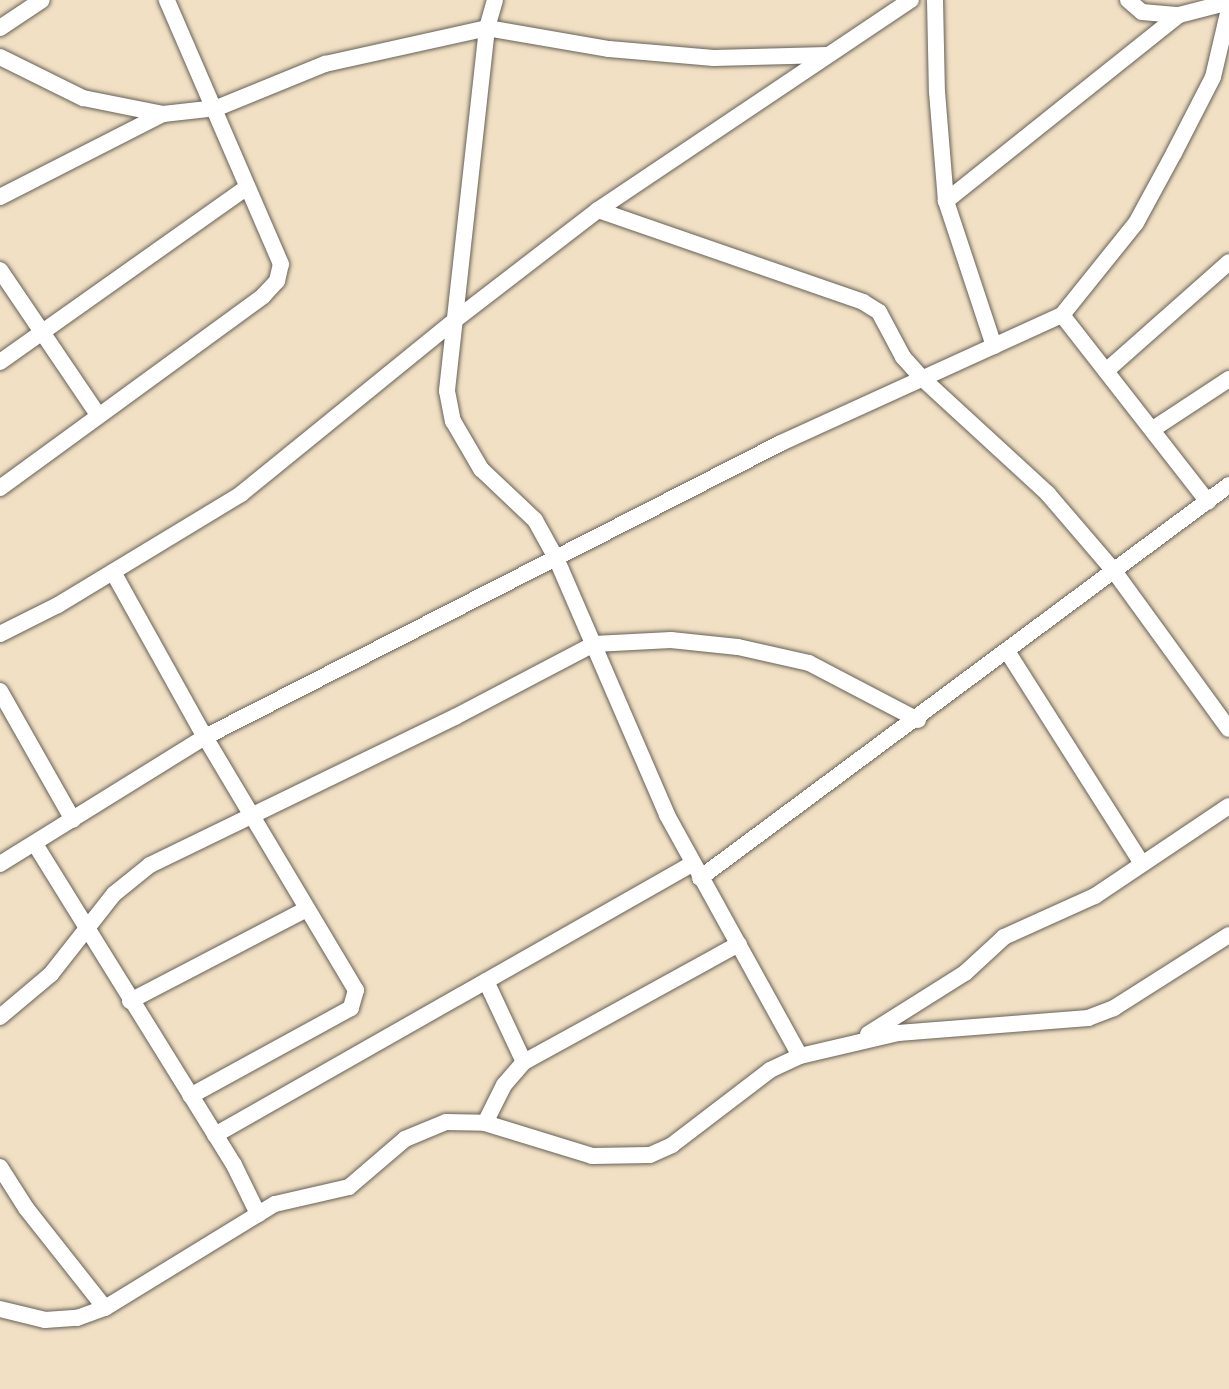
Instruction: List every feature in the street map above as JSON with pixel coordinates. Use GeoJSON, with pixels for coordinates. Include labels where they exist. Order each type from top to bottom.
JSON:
{"type":"FeatureCollection","features":[{"type":"Feature","properties":{"kind":"street"},"geometry":{"type":"LineString","coordinates":[[0,28],[42,0]]}},
{"type":"Feature","properties":{"kind":"street"},"geometry":{"type":"LineString","coordinates":[[0,488],[277,281],[281,264],[247,187],[218,108],[167,0]]}},
{"type":"Feature","properties":{"kind":"street"},"geometry":{"type":"LineString","coordinates":[[495,0],[487,28],[447,391],[458,433],[481,469],[535,520],[556,558],[696,871],[800,1056]]}},
{"type":"Feature","properties":{"kind":"street"},"geometry":{"type":"LineString","coordinates":[[0,634],[113,572],[242,494],[454,320],[598,210],[911,0]]}},
{"type":"Feature","properties":{"kind":"street"},"geometry":{"type":"LineString","coordinates":[[935,0],[937,92],[946,201],[994,345]]}},
{"type":"Feature","properties":{"kind":"street"},"geometry":{"type":"LineString","coordinates":[[1128,0],[1142,12],[1179,15],[1229,2]]}},
{"type":"Feature","properties":{"kind":"street"},"geometry":{"type":"LineString","coordinates":[[0,864],[205,737],[781,443],[1062,315],[1136,223],[1213,76],[1229,9]]}},
{"type":"Feature","properties":{"kind":"street"},"geometry":{"type":"LineString","coordinates":[[946,201],[1179,15]]}},
{"type":"Feature","properties":{"kind":"street"},"geometry":{"type":"LineString","coordinates":[[0,57],[83,98],[163,114],[218,108],[326,64],[487,28],[609,49],[714,58],[828,55]]}},
{"type":"Feature","properties":{"kind":"street"},"geometry":{"type":"LineString","coordinates":[[0,197],[163,114]]}},
{"type":"Feature","properties":{"kind":"street"},"geometry":{"type":"LineString","coordinates":[[0,362],[247,187]]}},
{"type":"Feature","properties":{"kind":"street"},"geometry":{"type":"LineString","coordinates":[[598,210],[863,302],[879,312],[903,357],[923,379],[1048,494],[1114,571],[1229,729]]}},
{"type":"Feature","properties":{"kind":"street"},"geometry":{"type":"LineString","coordinates":[[1106,371],[1229,262]]}},
{"type":"Feature","properties":{"kind":"street"},"geometry":{"type":"LineString","coordinates":[[0,270],[99,416]]}},
{"type":"Feature","properties":{"kind":"street"},"geometry":{"type":"LineString","coordinates":[[1062,315],[1208,502]]}},
{"type":"Feature","properties":{"kind":"street"},"geometry":{"type":"LineString","coordinates":[[1153,429],[1229,379]]}},
{"type":"Feature","properties":{"kind":"street"},"geometry":{"type":"LineString","coordinates":[[215,1135],[486,981],[696,871],[918,720],[1229,485]]}},
{"type":"Feature","properties":{"kind":"street"},"geometry":{"type":"LineString","coordinates":[[113,572],[205,737],[356,990],[356,1001],[351,1008],[190,1096]]}},
{"type":"Feature","properties":{"kind":"street"},"geometry":{"type":"LineString","coordinates":[[0,1017],[51,974],[88,931],[114,894],[150,865],[594,644],[671,640],[738,647],[797,660],[918,720]]}},
{"type":"Feature","properties":{"kind":"street"},"geometry":{"type":"LineString","coordinates":[[1007,652],[1142,864]]}},
{"type":"Feature","properties":{"kind":"street"},"geometry":{"type":"LineString","coordinates":[[0,691],[73,820]]}},
{"type":"Feature","properties":{"kind":"street"},"geometry":{"type":"LineString","coordinates":[[860,1039],[965,973],[1004,937],[1095,896],[1229,806]]}},
{"type":"Feature","properties":{"kind":"street"},"geometry":{"type":"LineString","coordinates":[[35,844],[215,1135],[258,1214]]}},
{"type":"Feature","properties":{"kind":"street"},"geometry":{"type":"LineString","coordinates":[[130,1001],[307,909]]}},
{"type":"Feature","properties":{"kind":"street"},"geometry":{"type":"LineString","coordinates":[[0,1309],[45,1320],[77,1318],[105,1308],[258,1214],[293,1198],[349,1187],[388,1151],[424,1129],[466,1120],[485,1123],[592,1156],[650,1154],[672,1144],[770,1070],[800,1056],[860,1039],[1088,1018],[1114,1008],[1229,935]]}},
{"type":"Feature","properties":{"kind":"street"},"geometry":{"type":"LineString","coordinates":[[485,1123],[504,1086],[524,1062],[739,944]]}},
{"type":"Feature","properties":{"kind":"street"},"geometry":{"type":"LineString","coordinates":[[486,981],[524,1062]]}},
{"type":"Feature","properties":{"kind":"street"},"geometry":{"type":"LineString","coordinates":[[0,1167],[26,1208],[105,1308]]}}]}
